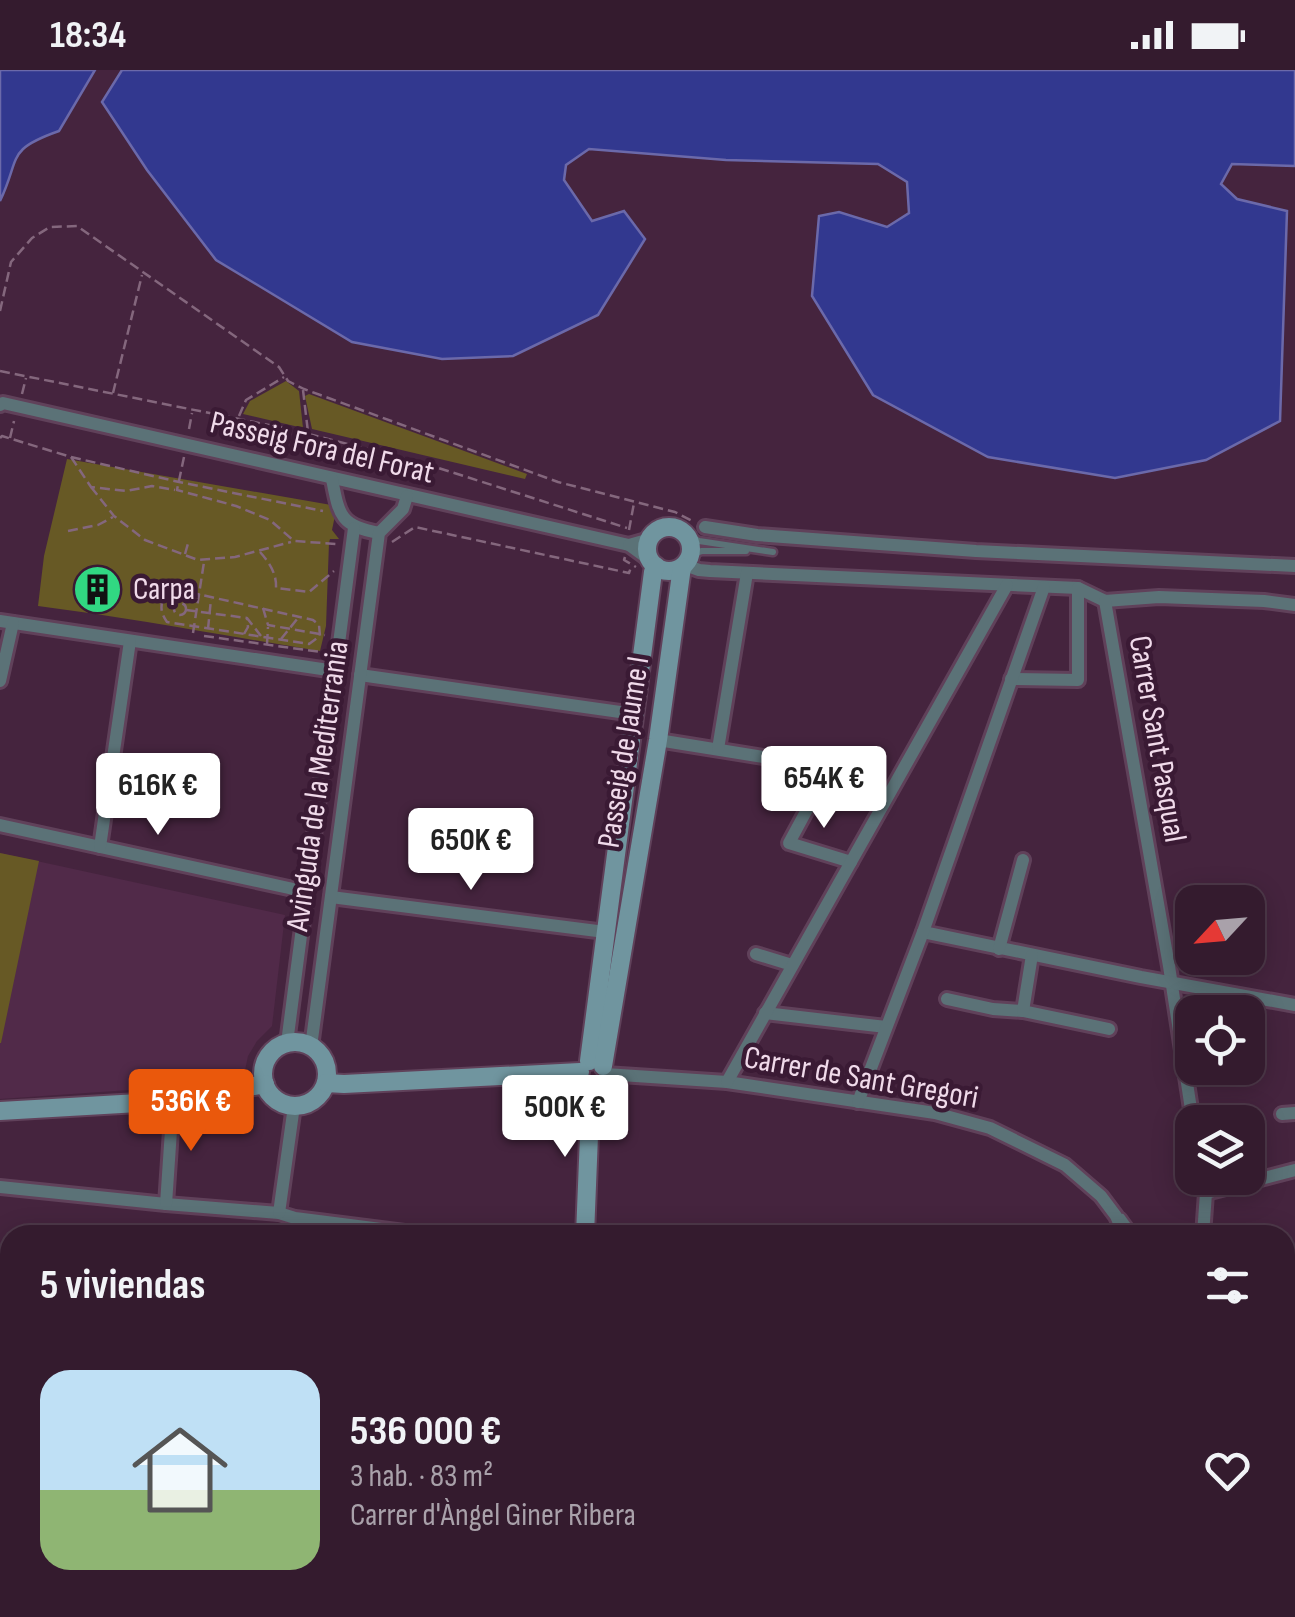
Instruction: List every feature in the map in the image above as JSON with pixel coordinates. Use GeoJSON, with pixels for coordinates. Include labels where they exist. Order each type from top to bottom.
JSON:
{"type":"FeatureCollection","features":[{"type":"Feature","properties":{"kind":"street","name":"Passeig Fora del Forat"},"geometry":{"type":"LineString","coordinates":[[2,404],[628,545],[654,564]]}},
{"type":"Feature","properties":{"kind":"street"},"geometry":{"type":"LineString","coordinates":[[332,478],[337,506],[354,528],[379,532]]}},
{"type":"Feature","properties":{"kind":"street","name":"Avinguda de la Mediterrania"},"geometry":{"type":"LineString","coordinates":[[311,1047],[379,532],[403,509],[406,496]]}},
{"type":"Feature","properties":{"kind":"street"},"geometry":{"type":"LineString","coordinates":[[628,545],[670,526],[676,528],[692,553],[747,573],[1078,588],[1105,601],[1159,597],[1295,605]]}},
{"type":"Feature","properties":{"kind":"street","name":"Avinguda de la Mediterrania"},"geometry":{"type":"LineString","coordinates":[[287,1043],[354,528]]}},
{"type":"Feature","properties":{"kind":"street"},"geometry":{"type":"LineString","coordinates":[[650,538],[647,548],[654,564],[668,570],[692,553],[757,536],[1295,566]]}},
{"type":"Feature","properties":{"kind":"street","name":"Passeig de Jaume I"},"geometry":{"type":"LineString","coordinates":[[594,1072],[692,553]]}},
{"type":"Feature","properties":{"kind":"street","name":"Passeig de Jaume I"},"geometry":{"type":"LineString","coordinates":[[594,1072],[605,932],[654,564]]}},
{"type":"Feature","properties":{"kind":"street"},"geometry":{"type":"LineString","coordinates":[[718,749],[747,573]]}},
{"type":"Feature","properties":{"kind":"street"},"geometry":{"type":"LineString","coordinates":[[727,1082],[1007,585]]}},
{"type":"Feature","properties":{"kind":"street"},"geometry":{"type":"LineString","coordinates":[[858,1102],[1044,587]]}},
{"type":"Feature","properties":{"kind":"street"},"geometry":{"type":"LineString","coordinates":[[1011,679],[1078,680],[1078,588]]}},
{"type":"Feature","properties":{"kind":"street","name":"Carrer Sant Pasqual"},"geometry":{"type":"LineString","coordinates":[[1105,601],[1190,1105]]}},
{"type":"Feature","properties":{"kind":"street"},"geometry":{"type":"LineString","coordinates":[[0,682],[6,622],[335,671]]}},
{"type":"Feature","properties":{"kind":"street"},"geometry":{"type":"LineString","coordinates":[[100,847],[130,641]]}},
{"type":"Feature","properties":{"kind":"street"},"geometry":{"type":"LineString","coordinates":[[360,675],[634,714]]}},
{"type":"Feature","properties":{"kind":"street"},"geometry":{"type":"LineString","coordinates":[[658,740],[782,760]]}},
{"type":"Feature","properties":{"kind":"street"},"geometry":{"type":"LineString","coordinates":[[816,792],[789,842],[851,862]]}},
{"type":"Feature","properties":{"kind":"street"},"geometry":{"type":"LineString","coordinates":[[0,825],[307,892]]}},
{"type":"Feature","properties":{"kind":"street"},"geometry":{"type":"LineString","coordinates":[[1000,948],[1023,860]]}},
{"type":"Feature","properties":{"kind":"street"},"geometry":{"type":"LineString","coordinates":[[331,896],[605,932]]}},
{"type":"Feature","properties":{"kind":"street"},"geometry":{"type":"LineString","coordinates":[[922,932],[1295,1005]]}},
{"type":"Feature","properties":{"kind":"street"},"geometry":{"type":"LineString","coordinates":[[756,954],[792,966]]}},
{"type":"Feature","properties":{"kind":"street"},"geometry":{"type":"LineString","coordinates":[[1022,1011],[1032,955]]}},
{"type":"Feature","properties":{"kind":"street"},"geometry":{"type":"LineString","coordinates":[[947,999],[1108,1029]]}},
{"type":"Feature","properties":{"kind":"street"},"geometry":{"type":"LineString","coordinates":[[766,1013],[886,1027]]}},
{"type":"Feature","properties":{"kind":"street"},"geometry":{"type":"LineString","coordinates":[[287,1043],[311,1047],[323,1058],[326,1083],[314,1100],[294,1106],[276,1099],[264,1084],[263,1073],[270,1054],[287,1043]]}},
{"type":"Feature","properties":{"kind":"street"},"geometry":{"type":"LineString","coordinates":[[326,1083],[594,1072],[586,1225]]}},
{"type":"Feature","properties":{"kind":"street","name":"Carrer de Sant Gregori"},"geometry":{"type":"LineString","coordinates":[[594,1072],[727,1082],[934,1113],[990,1128],[1065,1164],[1104,1193],[1120,1225]]}},
{"type":"Feature","properties":{"kind":"street"},"geometry":{"type":"LineString","coordinates":[[0,1111],[173,1101],[264,1084]]}},
{"type":"Feature","properties":{"kind":"street"},"geometry":{"type":"LineString","coordinates":[[166,1204],[173,1101]]}},
{"type":"Feature","properties":{"kind":"street"},"geometry":{"type":"LineString","coordinates":[[279,1212],[294,1106]]}},
{"type":"Feature","properties":{"kind":"street"},"geometry":{"type":"LineString","coordinates":[[1265,1178],[1295,1170]]}},
{"type":"Feature","properties":{"kind":"street"},"geometry":{"type":"LineString","coordinates":[[0,1187],[279,1212],[295,1218],[350,1225]]}},
{"type":"Feature","properties":{"kind":"street"},"geometry":{"type":"LineString","coordinates":[[1204,1225],[1206,1195]]}},
{"type":"Feature","properties":{"kind":"lane"},"geometry":{"type":"LineString","coordinates":[[699,541],[773,552],[702,551],[692,553],[699,541]]}},
{"type":"Feature","properties":{"kind":"lane"},"geometry":{"type":"LineString","coordinates":[[1104,1193],[1128,1225]]}},
{"type":"Feature","properties":{"kind":"path"},"geometry":{"type":"LineString","coordinates":[[0,310],[11,262],[32,238],[50,227],[76,226],[279,368],[288,381],[302,389],[558,482],[675,512],[692,553]]}},
{"type":"Feature","properties":{"kind":"path"},"geometry":{"type":"LineString","coordinates":[[113,394],[143,273]]}},
{"type":"Feature","properties":{"kind":"path"},"geometry":{"type":"LineString","coordinates":[[0,371],[308,434],[426,464],[629,528],[634,502]]}},
{"type":"Feature","properties":{"kind":"path"},"geometry":{"type":"LineString","coordinates":[[238,419],[246,400],[285,376]]}},
{"type":"Feature","properties":{"kind":"path"},"geometry":{"type":"LineString","coordinates":[[302,389],[308,434]]}},
{"type":"Feature","properties":{"kind":"path"},"geometry":{"type":"LineString","coordinates":[[0,438],[179,482],[327,512]]}},
{"type":"Feature","properties":{"kind":"path"},"geometry":{"type":"LineString","coordinates":[[71,456],[114,516],[145,540],[204,560],[235,558],[294,542]]}},
{"type":"Feature","properties":{"kind":"path"},"geometry":{"type":"LineString","coordinates":[[91,487],[126,490],[152,486],[177,490]]}},
{"type":"Feature","properties":{"kind":"path"},"geometry":{"type":"LineString","coordinates":[[68,531],[114,516]]}},
{"type":"Feature","properties":{"kind":"path"},"geometry":{"type":"LineString","coordinates":[[184,555],[189,540]]}},
{"type":"Feature","properties":{"kind":"path"},"geometry":{"type":"LineString","coordinates":[[258,551],[269,562],[276,588],[309,592],[335,570]]}},
{"type":"Feature","properties":{"kind":"path"},"geometry":{"type":"LineString","coordinates":[[193,634],[204,560]]}},
{"type":"Feature","properties":{"kind":"path"},"geometry":{"type":"LineString","coordinates":[[175,590],[199,595],[313,620],[320,625],[320,634],[309,644],[268,639],[167,622],[161,613],[165,593],[175,590]]}},
{"type":"Feature","properties":{"kind":"path"},"geometry":{"type":"LineString","coordinates":[[161,606],[175,608],[181,603],[183,591]]}},
{"type":"Feature","properties":{"kind":"path"},"geometry":{"type":"LineString","coordinates":[[208,630],[211,597]]}},
{"type":"Feature","properties":{"kind":"path"},"geometry":{"type":"LineString","coordinates":[[181,603],[186,610]]}},
{"type":"Feature","properties":{"kind":"path"},"geometry":{"type":"LineString","coordinates":[[175,608],[177,624]]}},
{"type":"Feature","properties":{"kind":"path"},"geometry":{"type":"LineString","coordinates":[[263,608],[268,626],[267,645]]}},
{"type":"Feature","properties":{"kind":"path"},"geometry":{"type":"LineString","coordinates":[[186,610],[247,618],[262,637]]}},
{"type":"Feature","properties":{"kind":"path"},"geometry":{"type":"LineString","coordinates":[[178,615],[186,610]]}},
{"type":"Feature","properties":{"kind":"path"},"geometry":{"type":"LineString","coordinates":[[280,640],[298,616]]}},
{"type":"Feature","properties":{"kind":"path"},"geometry":{"type":"LineString","coordinates":[[244,634],[247,618]]}},
{"type":"Feature","properties":{"kind":"path"},"geometry":{"type":"LineString","coordinates":[[268,626],[327,634]]}},
{"type":"Feature","properties":{"kind":"shaded area"},"geometry":{"type":"Polygon","coordinates":[[[0,70],[95,70],[59,131],[22,150],[0,201],[0,70]]]}},
{"type":"Feature","properties":{"kind":"shaded area"},"geometry":{"type":"Polygon","coordinates":[[[122,70],[1295,70],[1295,166],[1232,164],[1221,184],[1237,199],[1287,211],[1280,421],[1206,460],[1115,478],[988,457],[873,395],[812,296],[819,216],[839,212],[887,227],[909,213],[907,182],[878,164],[726,160],[589,149],[566,165],[564,180],[592,221],[624,211],[645,239],[598,315],[513,356],[442,359],[352,342],[216,260],[147,170],[102,102],[122,70]]]}},
{"type":"Feature","properties":{"kind":"shaded area"},"geometry":{"type":"Polygon","coordinates":[[[286,381],[299,391],[303,428],[243,414],[250,401],[286,381]]]}},
{"type":"Feature","properties":{"kind":"shaded area"},"geometry":{"type":"Polygon","coordinates":[[[309,394],[527,474],[525,479],[312,429],[305,396],[309,394]]]}},
{"type":"Feature","properties":{"kind":"shaded area"},"geometry":{"type":"Polygon","coordinates":[[[67,459],[337,506],[332,530],[339,539],[330,539],[329,543],[326,626],[320,651],[38,606],[44,556],[67,459]]]}},
{"type":"Feature","properties":{"kind":"shaded area"},"geometry":{"type":"Polygon","coordinates":[[[0,853],[285,915],[272,1026],[248,1056],[244,1075],[215,1084],[0,1099],[0,853]]]}},
{"type":"Feature","properties":{"kind":"shaded area"},"geometry":{"type":"Polygon","coordinates":[[[0,853],[39,861],[1,1043],[0,1043],[0,853]]]}},
{"type":"Feature","properties":{"kind":"place","name":"Carpa"},"geometry":{"type":"Point","coordinates":[98,589]}}]}
